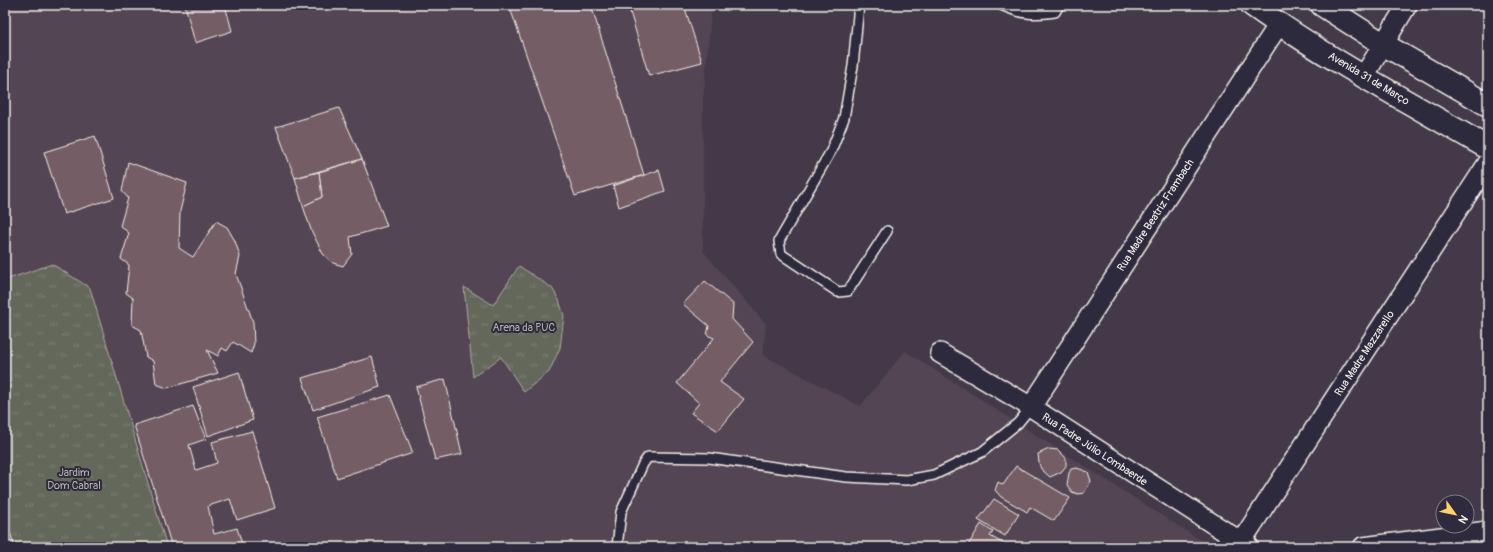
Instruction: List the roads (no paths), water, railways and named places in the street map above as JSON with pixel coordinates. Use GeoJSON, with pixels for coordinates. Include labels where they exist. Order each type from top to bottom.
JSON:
{"type":"FeatureCollection","features":[{"type":"Feature","properties":{"kind":"street","name":"Avenida 31 de Março"},"geometry":{"type":"LineString","coordinates":[[1252,5],[1279,24],[1364,76],[1488,148]]}},
{"type":"Feature","properties":{"kind":"street"},"geometry":{"type":"LineString","coordinates":[[1322,5],[1383,44],[1488,105]]}},
{"type":"Feature","properties":{"kind":"street"},"geometry":{"type":"LineString","coordinates":[[1364,76],[1407,5]]}},
{"type":"Feature","properties":{"kind":"street","name":"Rua Madre Beatriz Frambach"},"geometry":{"type":"LineString","coordinates":[[1030,407],[1279,24]]}},
{"type":"Feature","properties":{"kind":"street","name":"Rua Madre Mazzarello"},"geometry":{"type":"LineString","coordinates":[[1245,545],[1488,163]]}},
{"type":"Feature","properties":{"kind":"street","name":"Rua Padre Júlio Lombaerde"},"geometry":{"type":"LineString","coordinates":[[940,353],[1030,407],[1245,545]]}},
{"type":"Feature","properties":{"kind":"street"},"geometry":{"type":"LineString","coordinates":[[1363,547],[1488,531]]}},
{"type":"Feature","properties":{"kind":"lane"},"geometry":{"type":"LineString","coordinates":[[859,5],[853,66],[844,118],[831,151],[779,241],[781,254],[838,292],[848,292],[887,231]]}},
{"type":"Feature","properties":{"kind":"lane"},"geometry":{"type":"LineString","coordinates":[[1001,5],[1016,12],[1034,15],[1055,12],[1060,5]]}},
{"type":"Feature","properties":{"kind":"lane"},"geometry":{"type":"LineString","coordinates":[[617,547],[621,512],[643,464],[648,457],[709,458],[846,477],[907,480],[934,475],[982,452],[1018,423],[1030,407]]}},
{"type":"Feature","properties":{"kind":"park label","name":"Arena da PUC"},"geometry":{"type":"Point","coordinates":[524,327]}},
{"type":"Feature","properties":{"kind":"park label","name":"Jardim Dom Cabral"},"geometry":{"type":"Point","coordinates":[74,478]}}]}
